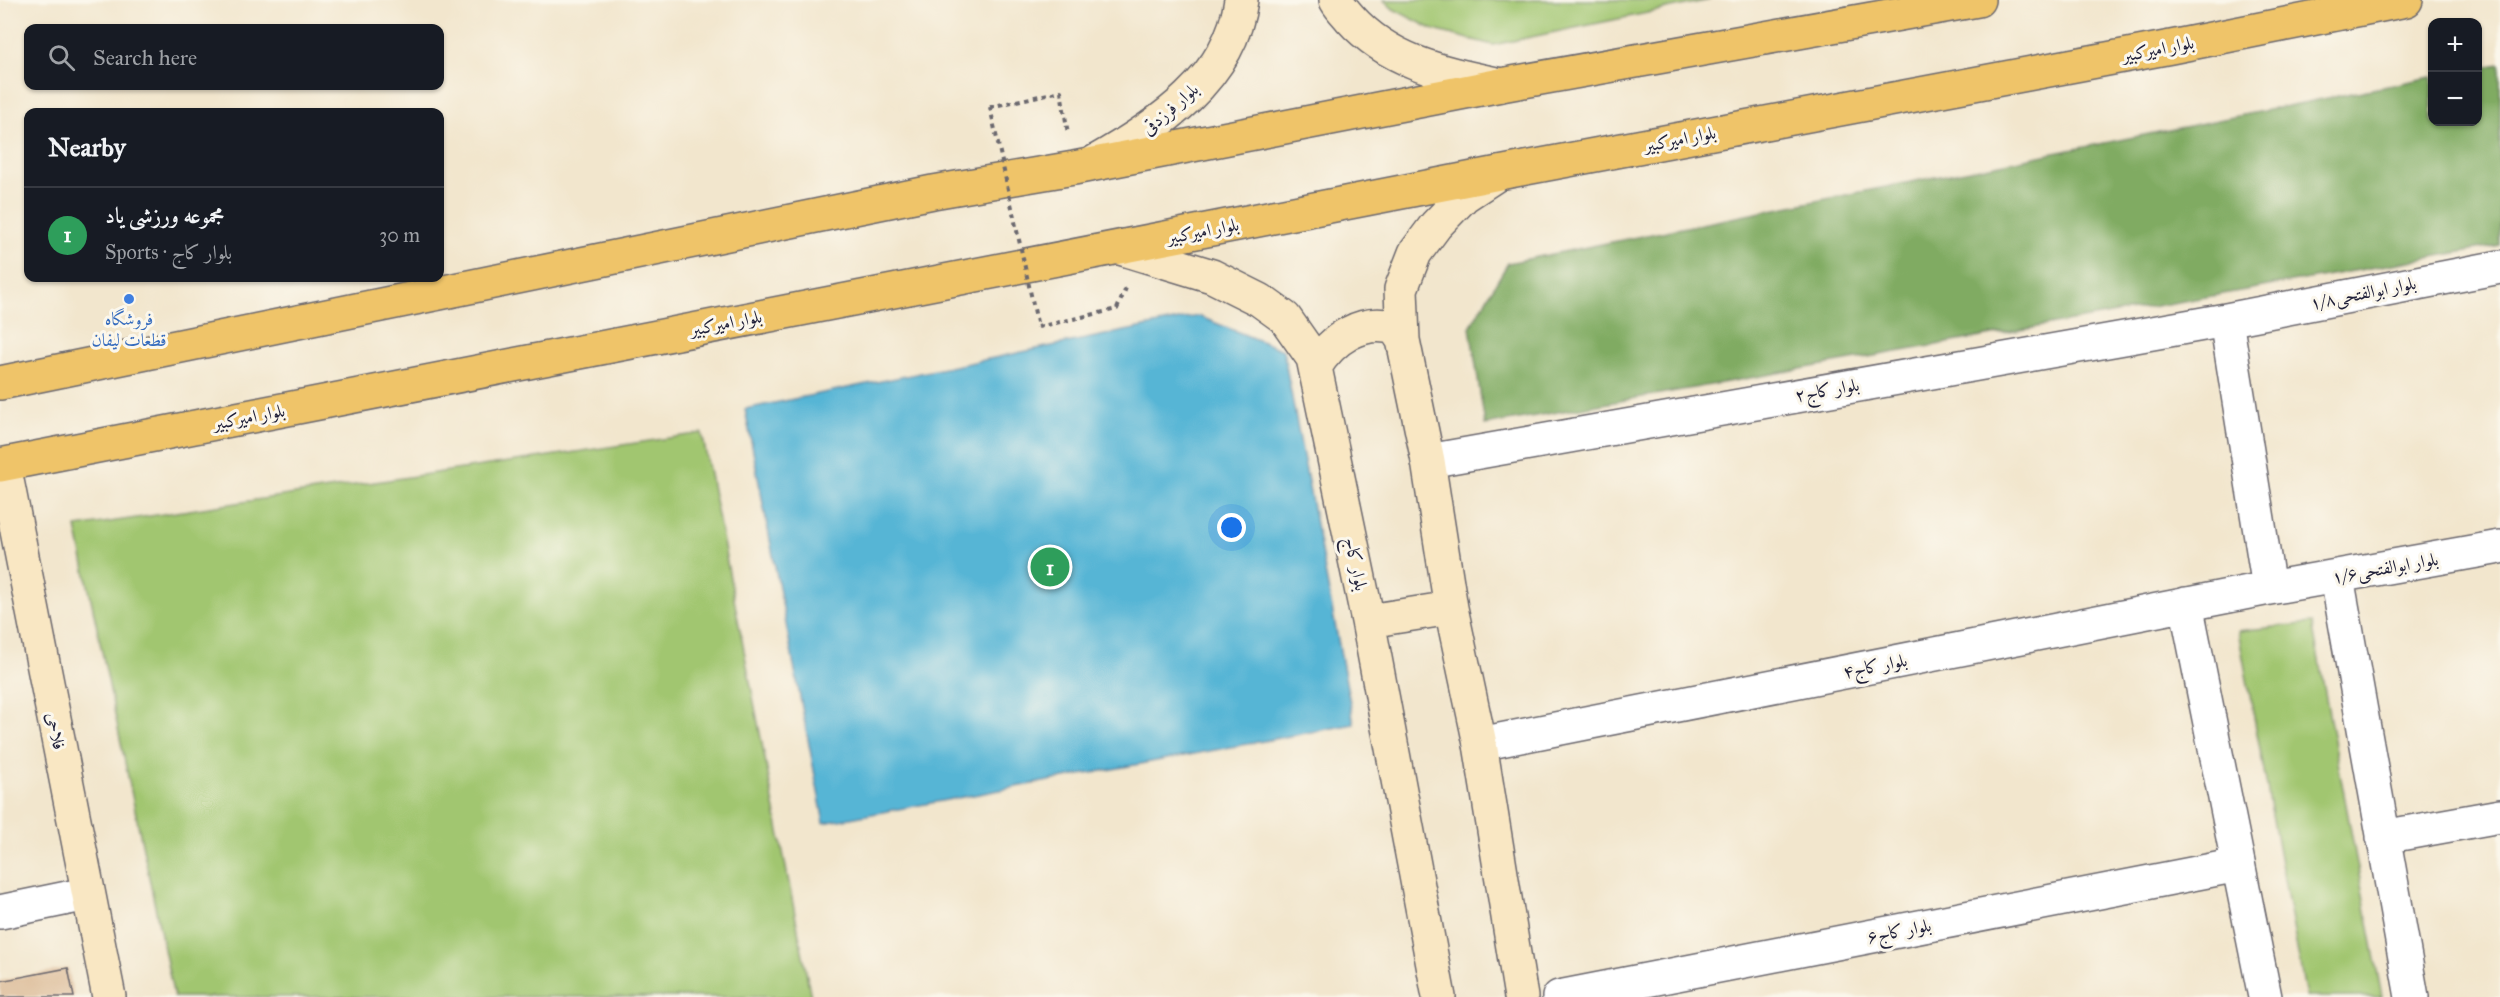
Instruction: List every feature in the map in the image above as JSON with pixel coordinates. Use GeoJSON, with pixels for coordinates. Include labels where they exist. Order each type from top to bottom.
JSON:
{"type":"FeatureCollection","features":[{"type":"Feature","properties":{"kind":"main road"},"geometry":{"type":"LineString","coordinates":[[0,383],[922,194],[1082,167],[1501,85],[1978,0]]}},
{"type":"Feature","properties":{"kind":"main road","name":"بلوار امیرکبیر"},"geometry":{"type":"LineString","coordinates":[[2,465],[1499,172],[2171,47],[2406,0]]}},
{"type":"Feature","properties":{"kind":"street","name":"بلوار فرزدقی"},"geometry":{"type":"LineString","coordinates":[[1082,167],[1137,138],[1169,115],[1196,90],[1230,37],[1241,0]]}},
{"type":"Feature","properties":{"kind":"street"},"geometry":{"type":"LineString","coordinates":[[1336,0],[1364,34],[1412,62],[1437,71],[1501,85]]}},
{"type":"Feature","properties":{"kind":"street"},"geometry":{"type":"LineString","coordinates":[[1499,172],[1464,196],[1436,225],[1415,253],[1401,289],[1403,340],[1428,461],[1451,608],[1480,744],[1521,997]]}},
{"type":"Feature","properties":{"kind":"street","name":"بلوار کاج"},"geometry":{"type":"LineString","coordinates":[[1120,248],[1212,276],[1260,300],[1285,318],[1313,358],[1368,621],[1439,997]]}},
{"type":"Feature","properties":{"kind":"street","name":"بلوار ابوالفتحی۱/۸"},"geometry":{"type":"LineString","coordinates":[[2226,320],[2500,267]]}},
{"type":"Feature","properties":{"kind":"street"},"geometry":{"type":"LineString","coordinates":[[2226,320],[2269,588]]}},
{"type":"Feature","properties":{"kind":"street","name":"بلوار کاج۲"},"geometry":{"type":"LineString","coordinates":[[1428,461],[2226,320]]}},
{"type":"Feature","properties":{"kind":"street"},"geometry":{"type":"LineString","coordinates":[[1315,367],[1324,351],[1359,328],[1382,324],[1395,328],[1403,340]]}},
{"type":"Feature","properties":{"kind":"street","name":"فلاحی"},"geometry":{"type":"LineString","coordinates":[[2,465],[109,997]]}},
{"type":"Feature","properties":{"kind":"street","name":"بلوار ابوالفتحی۱/۶"},"geometry":{"type":"LineString","coordinates":[[2269,588],[2500,547]]}},
{"type":"Feature","properties":{"kind":"street"},"geometry":{"type":"LineString","coordinates":[[2337,577],[2412,997]]}},
{"type":"Feature","properties":{"kind":"street","name":"بلوار کاج۴"},"geometry":{"type":"LineString","coordinates":[[1480,744],[2269,588]]}},
{"type":"Feature","properties":{"kind":"street"},"geometry":{"type":"LineString","coordinates":[[2186,604],[2265,997]]}},
{"type":"Feature","properties":{"kind":"street"},"geometry":{"type":"LineString","coordinates":[[1368,621],[1451,608]]}},
{"type":"Feature","properties":{"kind":"street"},"geometry":{"type":"LineString","coordinates":[[2383,837],[2500,816]]}},
{"type":"Feature","properties":{"kind":"street","name":"بلوار کاج۶"},"geometry":{"type":"LineString","coordinates":[[1559,997],[2238,865]]}},
{"type":"Feature","properties":{"kind":"street"},"geometry":{"type":"LineString","coordinates":[[0,912],[87,894]]}},
{"type":"Feature","properties":{"kind":"path"},"geometry":{"type":"LineString","coordinates":[[1082,167],[1061,91],[990,107],[1038,327],[1117,309]]}},
{"type":"Feature","properties":{"kind":"green space"},"geometry":{"type":"Polygon","coordinates":[[[1384,0],[1710,0],[1493,45],[1434,30],[1393,9],[1384,0]]]}},
{"type":"Feature","properties":{"kind":"green space"},"geometry":{"type":"Polygon","coordinates":[[[2500,64],[2500,245],[1485,425],[1470,327],[1508,263],[2428,78],[2428,126],[2482,126],[2482,67],[2500,64]]]}},
{"type":"Feature","properties":{"kind":"green space"},"geometry":{"type":"Polygon","coordinates":[[[702,433],[811,997],[174,997],[76,527],[702,433]]]}},
{"type":"Feature","properties":{"kind":"green space"},"geometry":{"type":"Polygon","coordinates":[[[2312,623],[2382,997],[2306,997],[2238,631],[2312,623]]]}},
{"type":"Feature","properties":{"kind":"water"},"geometry":{"type":"Polygon","coordinates":[[[1198,316],[1283,350],[1354,724],[824,823],[745,409],[1198,316]]]}},
{"type":"Feature","properties":{"kind":"building"},"geometry":{"type":"Polygon","coordinates":[[[68,968],[74,997],[0,997],[0,981],[68,968]]]}},
{"type":"Feature","properties":{"kind":"place","name":"فروشگاه قطعات لیفان"},"geometry":{"type":"Point","coordinates":[129,299]}},
{"type":"Feature","properties":{"kind":"place","name":"مجموعه ورزشی یاد"},"geometry":{"type":"Point","coordinates":[1050,567]}}]}
